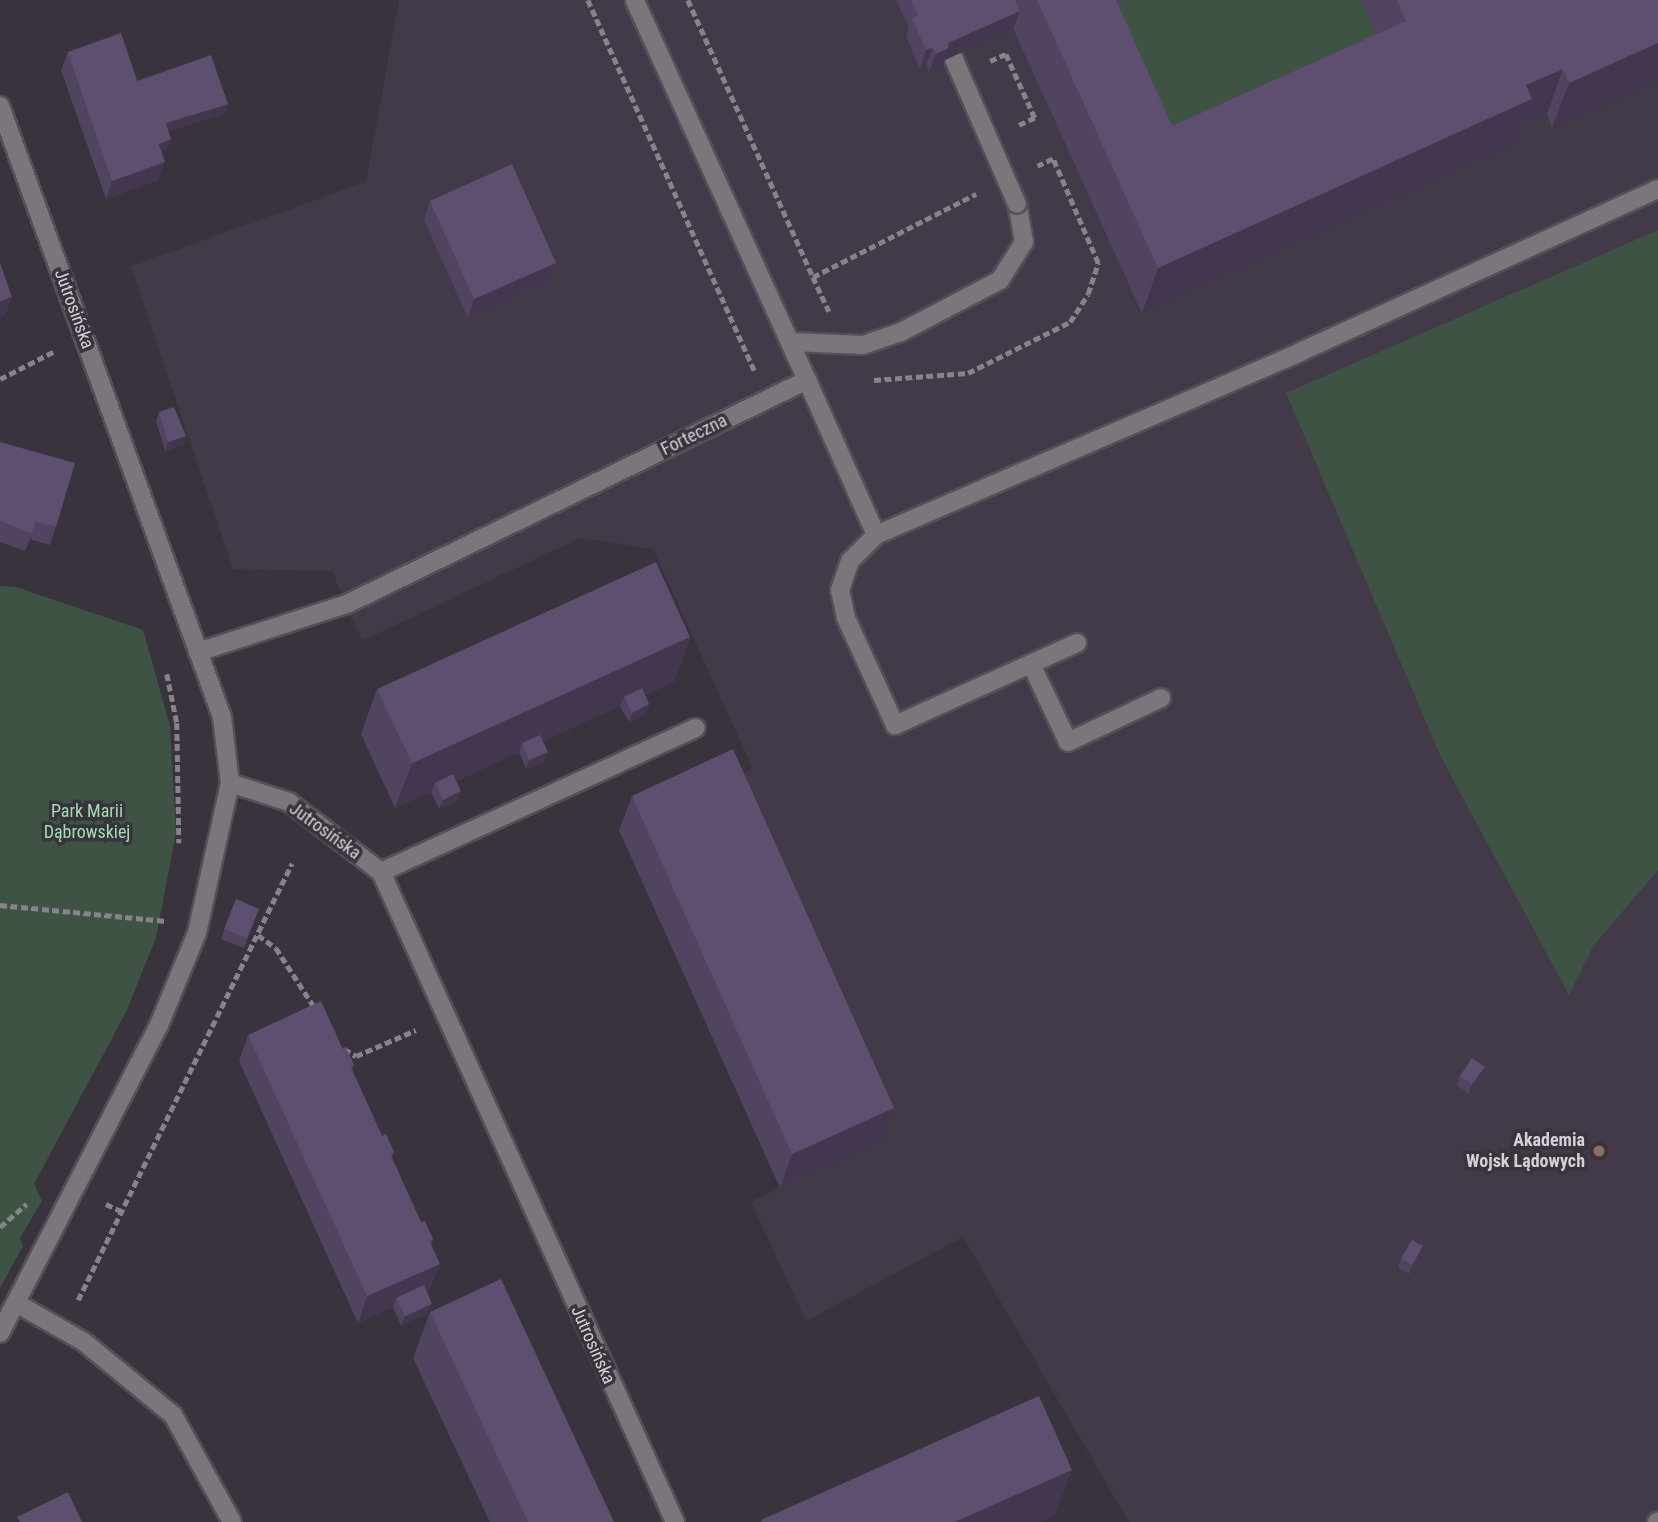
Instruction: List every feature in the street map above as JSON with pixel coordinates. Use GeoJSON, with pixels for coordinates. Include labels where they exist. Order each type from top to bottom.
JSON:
{"type":"FeatureCollection","features":[{"type":"Feature","properties":{"kind":"street"},"geometry":{"type":"LineString","coordinates":[[635,0],[792,342],[876,535]]}},
{"type":"Feature","properties":{"kind":"street"},"geometry":{"type":"LineString","coordinates":[[792,342],[863,345],[901,332],[1000,280],[1016,259],[1024,230],[1017,204],[953,57]]}},
{"type":"Feature","properties":{"kind":"street","name":"Jutrosińska"},"geometry":{"type":"LineString","coordinates":[[0,106],[222,717],[230,783],[289,802],[381,872],[675,1522]]}},
{"type":"Feature","properties":{"kind":"street"},"geometry":{"type":"LineString","coordinates":[[1077,643],[895,725],[846,618],[840,590],[850,561],[876,535],[1300,352],[1658,189]]}},
{"type":"Feature","properties":{"kind":"street","name":"Forteczna"},"geometry":{"type":"LineString","coordinates":[[198,652],[347,604],[807,380]]}},
{"type":"Feature","properties":{"kind":"street"},"geometry":{"type":"LineString","coordinates":[[1031,664],[1068,742],[1161,698]]}},
{"type":"Feature","properties":{"kind":"street"},"geometry":{"type":"LineString","coordinates":[[381,872],[695,728]]}},
{"type":"Feature","properties":{"kind":"street"},"geometry":{"type":"LineString","coordinates":[[0,1333],[159,1025],[197,933],[230,783]]}},
{"type":"Feature","properties":{"kind":"street"},"geometry":{"type":"LineString","coordinates":[[16,1303],[85,1342],[173,1415],[232,1522]]}},
{"type":"Feature","properties":{"kind":"path"},"geometry":{"type":"LineString","coordinates":[[588,0],[767,399]]}},
{"type":"Feature","properties":{"kind":"path"},"geometry":{"type":"LineString","coordinates":[[688,0],[813,277],[971,196]]}},
{"type":"Feature","properties":{"kind":"path"},"geometry":{"type":"LineString","coordinates":[[1006,54],[1035,118],[1014,128]]}},
{"type":"Feature","properties":{"kind":"path"},"geometry":{"type":"LineString","coordinates":[[55,338],[63,362]]}},
{"type":"Feature","properties":{"kind":"path"},"geometry":{"type":"LineString","coordinates":[[0,379],[59,349]]}},
{"type":"Feature","properties":{"kind":"path"},"geometry":{"type":"LineString","coordinates":[[163,661],[177,723],[179,849]]}},
{"type":"Feature","properties":{"kind":"path"},"geometry":{"type":"LineString","coordinates":[[63,1330],[292,864]]}},
{"type":"Feature","properties":{"kind":"path"},"geometry":{"type":"LineString","coordinates":[[0,905],[168,921]]}},
{"type":"Feature","properties":{"kind":"path"},"geometry":{"type":"LineString","coordinates":[[164,934],[170,911]]}},
{"type":"Feature","properties":{"kind":"path"},"geometry":{"type":"LineString","coordinates":[[258,936],[276,948],[319,1014]]}},
{"type":"Feature","properties":{"kind":"path"},"geometry":{"type":"LineString","coordinates":[[341,1047],[356,1056],[447,1016]]}},
{"type":"Feature","properties":{"kind":"shaded area"},"geometry":{"type":"Polygon","coordinates":[[[399,0],[1658,0],[1658,1522],[1129,1522],[963,1237],[806,1321],[751,1202],[780,1187],[619,830],[753,769],[653,549],[580,538],[362,641],[332,571],[233,569],[131,266],[366,182],[399,0]]]}},
{"type":"Feature","properties":{"kind":"green space"},"geometry":{"type":"Polygon","coordinates":[[[1125,0],[1361,0],[1390,66],[1156,171],[1087,17],[1125,0]]]}},
{"type":"Feature","properties":{"kind":"green space"},"geometry":{"type":"Polygon","coordinates":[[[1658,230],[1658,870],[1594,945],[1569,995],[1441,757],[1286,393],[1658,230]]]}},
{"type":"Feature","properties":{"kind":"green space","name":"Park Marii Dąbrowskiej"},"geometry":{"type":"Polygon","coordinates":[[[0,586],[16,587],[143,630],[170,726],[176,833],[156,938],[126,1012],[34,1184],[42,1201],[20,1238],[23,1246],[0,1288],[0,586]]]}},
{"type":"Feature","properties":{"kind":"building"},"geometry":{"type":"Polygon","coordinates":[[[911,0],[1015,0],[1020,11],[948,43],[949,48],[936,54],[933,47],[926,50],[912,18],[918,15],[911,0]]]}},
{"type":"Feature","properties":{"kind":"building"},"geometry":{"type":"Polygon","coordinates":[[[1037,0],[1116,0],[1172,126],[1406,21],[1397,0],[1658,0],[1658,43],[1569,83],[1563,69],[1526,85],[1532,99],[1158,268],[1037,0]]]}},
{"type":"Feature","properties":{"kind":"building"},"geometry":{"type":"Polygon","coordinates":[[[121,33],[165,162],[112,181],[68,52],[121,33]]]}},
{"type":"Feature","properties":{"kind":"building"},"geometry":{"type":"Polygon","coordinates":[[[211,55],[228,104],[166,123],[171,139],[159,144],[137,81],[211,55]]]}},
{"type":"Feature","properties":{"kind":"building"},"geometry":{"type":"Polygon","coordinates":[[[512,164],[556,263],[474,299],[430,201],[512,164]]]}},
{"type":"Feature","properties":{"kind":"building"},"geometry":{"type":"Polygon","coordinates":[[[0,263],[12,297],[0,302],[0,263]]]}},
{"type":"Feature","properties":{"kind":"building"},"geometry":{"type":"Polygon","coordinates":[[[174,407],[186,436],[168,442],[159,412],[174,407]]]}},
{"type":"Feature","properties":{"kind":"building"},"geometry":{"type":"Polygon","coordinates":[[[0,442],[75,463],[56,527],[35,521],[32,533],[0,521],[0,442]]]}},
{"type":"Feature","properties":{"kind":"building"},"geometry":{"type":"Polygon","coordinates":[[[656,562],[690,637],[412,763],[377,689],[656,562]]]}},
{"type":"Feature","properties":{"kind":"building"},"geometry":{"type":"Polygon","coordinates":[[[642,688],[649,704],[632,713],[624,697],[642,688]]]}},
{"type":"Feature","properties":{"kind":"building"},"geometry":{"type":"Polygon","coordinates":[[[540,735],[548,752],[529,760],[522,743],[540,735]]]}},
{"type":"Feature","properties":{"kind":"building"},"geometry":{"type":"Polygon","coordinates":[[[733,749],[894,1108],[792,1154],[632,796],[733,749]]]}},
{"type":"Feature","properties":{"kind":"building"},"geometry":{"type":"Polygon","coordinates":[[[453,774],[461,791],[443,800],[435,783],[453,774]]]}},
{"type":"Feature","properties":{"kind":"building"},"geometry":{"type":"Polygon","coordinates":[[[236,899],[259,909],[247,938],[224,929],[236,899]]]}},
{"type":"Feature","properties":{"kind":"building"},"geometry":{"type":"Polygon","coordinates":[[[321,1001],[440,1264],[367,1296],[248,1035],[321,1001]]]}},
{"type":"Feature","properties":{"kind":"building"},"geometry":{"type":"Polygon","coordinates":[[[346,1047],[354,1065],[351,1066],[343,1048],[346,1047]]]}},
{"type":"Feature","properties":{"kind":"building"},"geometry":{"type":"Polygon","coordinates":[[[1472,1058],[1485,1067],[1472,1084],[1460,1076],[1472,1058]]]}},
{"type":"Feature","properties":{"kind":"building"},"geometry":{"type":"Polygon","coordinates":[[[386,1134],[394,1152],[390,1154],[382,1136],[386,1134]]]}},
{"type":"Feature","properties":{"kind":"building"},"geometry":{"type":"Polygon","coordinates":[[[425,1221],[433,1239],[429,1241],[421,1222],[425,1221]]]}},
{"type":"Feature","properties":{"kind":"building"},"geometry":{"type":"Polygon","coordinates":[[[1412,1240],[1423,1246],[1412,1265],[1401,1258],[1412,1240]]]}},
{"type":"Feature","properties":{"kind":"building"},"geometry":{"type":"Polygon","coordinates":[[[501,1279],[614,1522],[528,1522],[430,1312],[501,1279]]]}},
{"type":"Feature","properties":{"kind":"building"},"geometry":{"type":"Polygon","coordinates":[[[424,1285],[432,1304],[405,1316],[396,1298],[424,1285]]]}},
{"type":"Feature","properties":{"kind":"building"},"geometry":{"type":"Polygon","coordinates":[[[1039,1396],[1072,1470],[955,1522],[761,1520],[1039,1396]]]}},
{"type":"Feature","properties":{"kind":"building"},"geometry":{"type":"Polygon","coordinates":[[[68,1492],[82,1522],[20,1522],[17,1517],[68,1492]]]}},
{"type":"Feature","properties":{"kind":"place","name":"Akademia Wojsk Lądowych"},"geometry":{"type":"Point","coordinates":[1599,1151]}}]}
